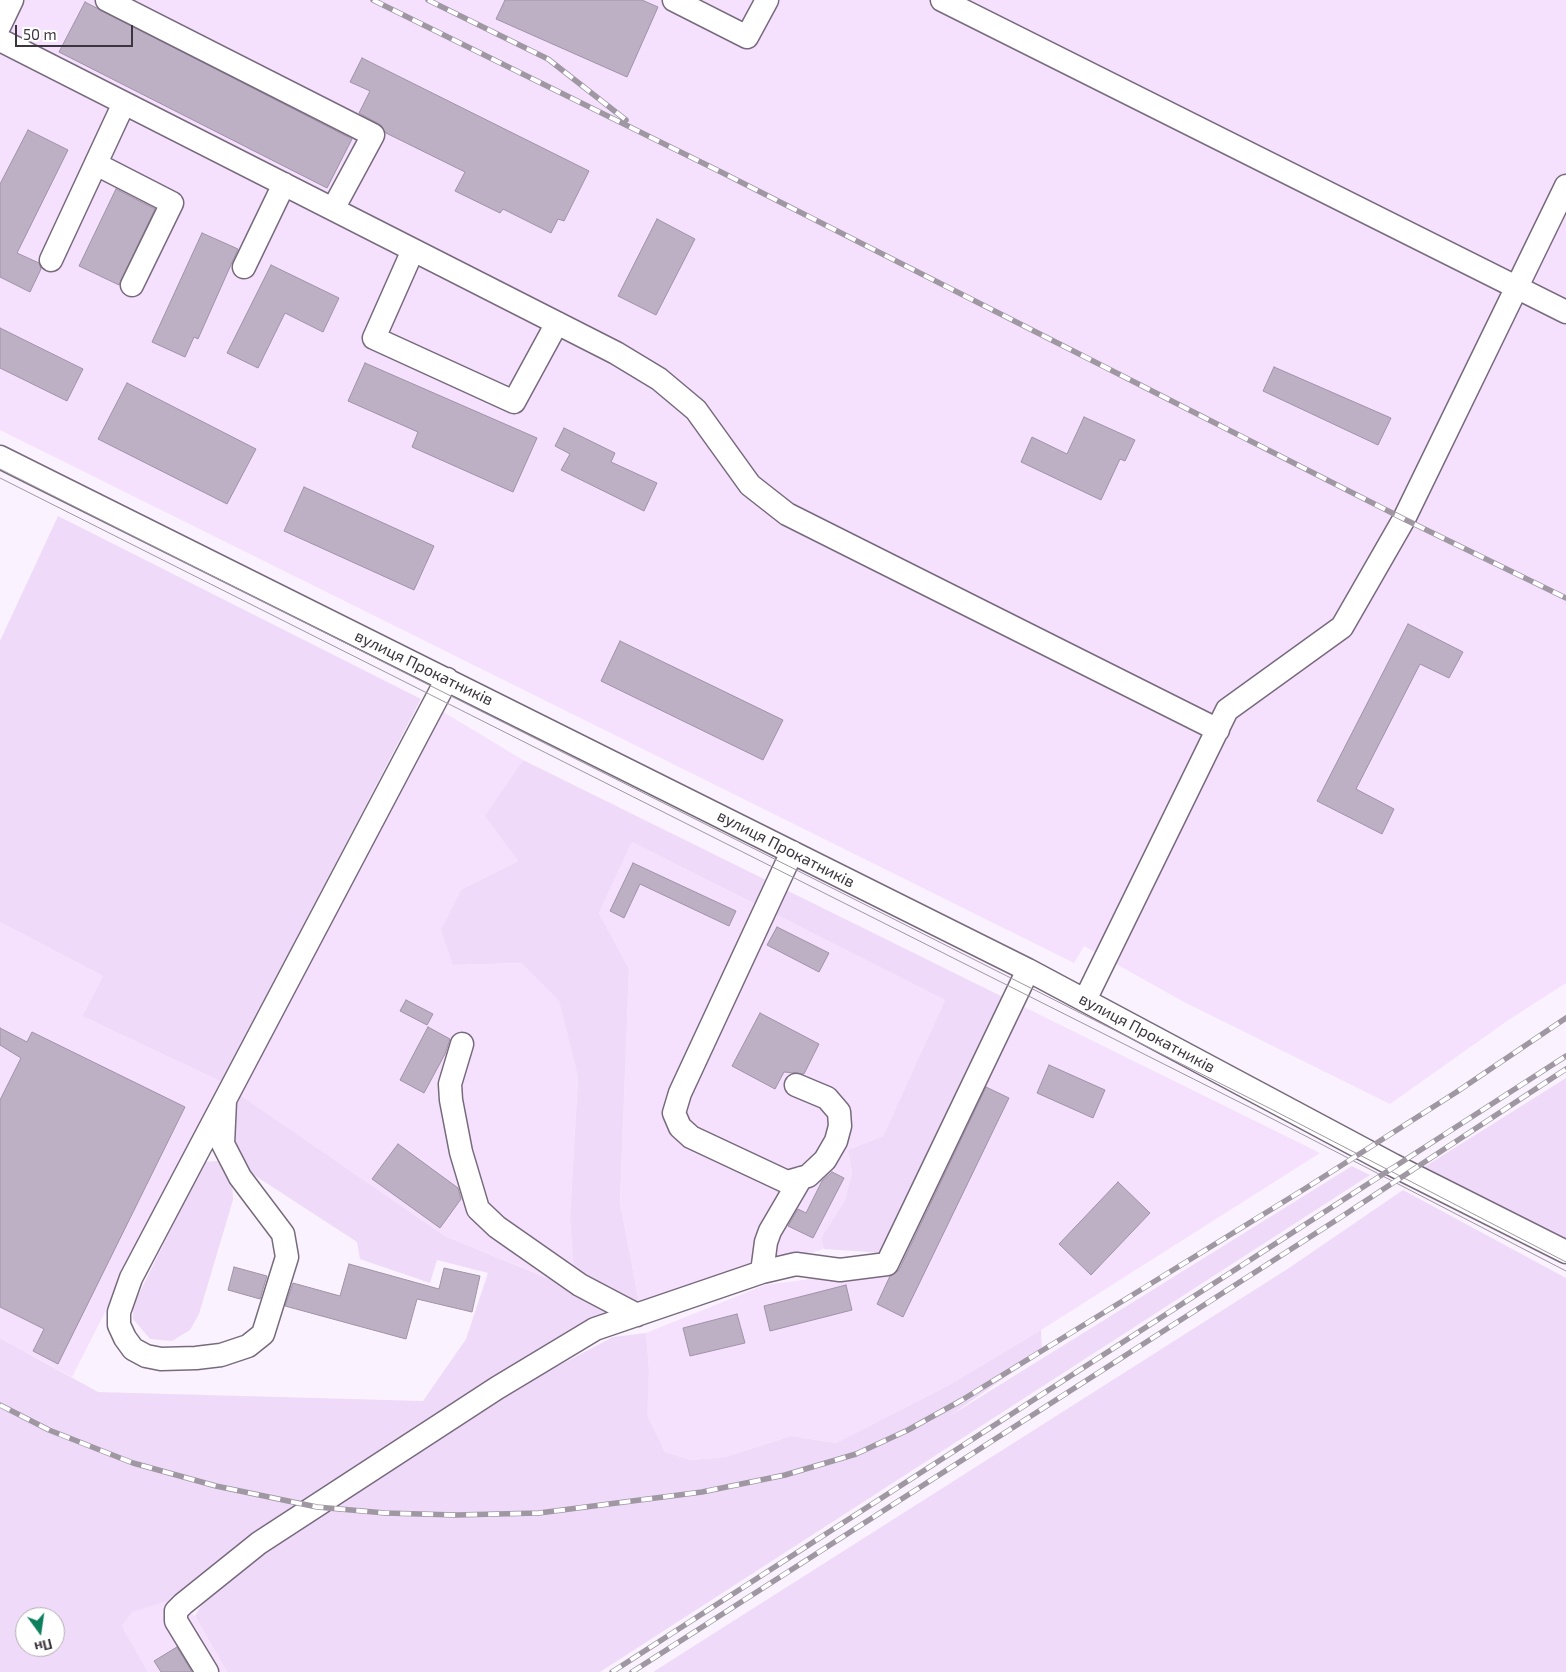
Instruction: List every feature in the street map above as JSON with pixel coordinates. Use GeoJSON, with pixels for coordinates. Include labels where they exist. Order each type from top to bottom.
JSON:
{"type":"FeatureCollection","features":[{"type":"Feature","properties":{"kind":"street"},"geometry":{"type":"LineString","coordinates":[[0,25],[12,0]]}},
{"type":"Feature","properties":{"kind":"street"},"geometry":{"type":"LineString","coordinates":[[107,0],[373,135],[333,209]]}},
{"type":"Feature","properties":{"kind":"street"},"geometry":{"type":"LineString","coordinates":[[674,0],[747,37],[767,0]]}},
{"type":"Feature","properties":{"kind":"street"},"geometry":{"type":"LineString","coordinates":[[942,0],[1566,312]]}},
{"type":"Feature","properties":{"kind":"street"},"geometry":{"type":"LineString","coordinates":[[0,40],[616,353],[659,379],[696,410],[750,484],[787,514],[1218,730]]}},
{"type":"Feature","properties":{"kind":"street"},"geometry":{"type":"LineString","coordinates":[[51,260],[124,103]]}},
{"type":"Feature","properties":{"kind":"street"},"geometry":{"type":"LineString","coordinates":[[96,164],[172,203],[132,285]]}},
{"type":"Feature","properties":{"kind":"street"},"geometry":{"type":"LineString","coordinates":[[244,267],[284,184]]}},
{"type":"Feature","properties":{"kind":"street"},"geometry":{"type":"LineString","coordinates":[[1085,1000],[1227,710],[1342,627],[1404,519],[1566,186]]}},
{"type":"Feature","properties":{"kind":"street"},"geometry":{"type":"LineString","coordinates":[[413,250],[374,338],[514,402],[557,323]]}},
{"type":"Feature","properties":{"kind":"street","name":"вулиця Прокатників"},"geometry":{"type":"LineString","coordinates":[[0,457],[1028,970],[1393,1165],[1566,1252]]}},
{"type":"Feature","properties":{"kind":"street"},"geometry":{"type":"LineString","coordinates":[[225,1101],[223,1144],[240,1177],[283,1234],[287,1258],[282,1275],[263,1334],[248,1346],[220,1355],[196,1358],[146,1356],[133,1349],[119,1325],[118,1312],[131,1278],[447,680]]}},
{"type":"Feature","properties":{"kind":"street"},"geometry":{"type":"LineString","coordinates":[[792,852],[680,1092],[674,1113],[680,1127],[691,1137],[787,1182],[808,1176],[825,1160],[836,1141],[840,1126],[839,1112],[827,1098],[796,1085]]}},
{"type":"Feature","properties":{"kind":"street"},"geometry":{"type":"LineString","coordinates":[[207,1672],[176,1621],[176,1611],[183,1604],[259,1543],[317,1507],[496,1388],[595,1329],[613,1321],[637,1316],[762,1272],[796,1264],[840,1270],[887,1264],[1028,970]]}},
{"type":"Feature","properties":{"kind":"street"},"geometry":{"type":"LineString","coordinates":[[462,1044],[450,1084],[451,1100],[461,1152],[478,1209],[496,1227],[580,1285],[637,1316]]}},
{"type":"Feature","properties":{"kind":"street"},"geometry":{"type":"LineString","coordinates":[[762,1272],[766,1242],[770,1230],[800,1178]]}},
{"type":"Feature","properties":{"kind":"shaded area"},"geometry":{"type":"Polygon","coordinates":[[[0,0],[1566,0],[1566,983],[1507,1021],[1390,1104],[1184,1002],[1084,946],[1074,963],[0,430],[0,0]]]}},
{"type":"Feature","properties":{"kind":"shaded area"},"geometry":{"type":"Polygon","coordinates":[[[58,516],[421,699],[222,1082],[82,1016],[103,976],[0,922],[0,641],[58,516]]]}},
{"type":"Feature","properties":{"kind":"shaded area"},"geometry":{"type":"Polygon","coordinates":[[[440,710],[523,760],[486,816],[518,861],[462,889],[453,965],[521,963],[559,1001],[578,1077],[570,1218],[574,1273],[558,1282],[445,1236],[239,1094],[440,710]]]}},
{"type":"Feature","properties":{"kind":"shaded area"},"geometry":{"type":"Polygon","coordinates":[[[523,760],[1005,998],[883,1253],[824,1249],[821,1238],[845,1200],[852,1172],[848,1150],[883,1136],[945,1000],[632,842],[599,913],[629,969],[620,1202],[639,1303],[584,1321],[326,1485],[200,1575],[171,1600],[132,1612],[122,1626],[148,1672],[0,1672],[0,1338],[98,1392],[423,1401],[466,1339],[488,1273],[437,1260],[430,1283],[360,1259],[357,1242],[254,1175],[243,1162],[233,1137],[231,1114],[239,1094],[445,1236],[557,1282],[574,1273],[570,1218],[578,1077],[559,1001],[521,963],[453,965],[441,930],[462,889],[518,861],[485,816],[523,760]]]}},
{"type":"Feature","properties":{"kind":"shaded area"},"geometry":{"type":"Polygon","coordinates":[[[632,842],[945,1000],[883,1136],[848,1150],[852,1172],[845,1200],[821,1238],[824,1249],[639,1303],[620,1202],[629,969],[599,913],[632,842]]]}},
{"type":"Feature","properties":{"kind":"shaded area"},"geometry":{"type":"Polygon","coordinates":[[[0,922],[103,976],[82,1016],[222,1082],[72,1377],[0,1338],[0,922]]]}},
{"type":"Feature","properties":{"kind":"shaded area"},"geometry":{"type":"Polygon","coordinates":[[[1018,1004],[1320,1153],[1041,1330],[949,1385],[836,1443],[791,1436],[725,1457],[691,1460],[665,1452],[646,1416],[649,1370],[646,1333],[765,1285],[892,1268],[1018,1004]]]}},
{"type":"Feature","properties":{"kind":"shaded area"},"geometry":{"type":"Polygon","coordinates":[[[1566,1078],[1566,1244],[1421,1169],[1566,1078]]]}},
{"type":"Feature","properties":{"kind":"shaded area"},"geometry":{"type":"Polygon","coordinates":[[[218,1161],[227,1167],[232,1180],[233,1200],[199,1314],[190,1330],[172,1341],[150,1339],[133,1319],[133,1306],[204,1162],[218,1161]]]}},
{"type":"Feature","properties":{"kind":"shaded area"},"geometry":{"type":"Polygon","coordinates":[[[1352,1166],[1370,1175],[600,1672],[227,1672],[195,1616],[208,1594],[264,1552],[501,1396],[613,1337],[646,1333],[649,1370],[647,1416],[665,1452],[691,1460],[725,1457],[791,1436],[836,1443],[949,1385],[1041,1330],[1042,1352],[948,1417],[1352,1166]]]}},
{"type":"Feature","properties":{"kind":"shaded area"},"geometry":{"type":"Polygon","coordinates":[[[1403,1190],[1566,1278],[1566,1672],[653,1672],[1289,1268],[1403,1190]]]}},
{"type":"Feature","properties":{"kind":"shaded area"},"geometry":{"type":"Polygon","coordinates":[[[171,1600],[195,1616],[227,1672],[148,1672],[122,1626],[132,1611],[171,1600]]]}},
{"type":"Feature","properties":{"kind":"building"},"geometry":{"type":"Polygon","coordinates":[[[505,0],[642,0],[658,7],[627,77],[496,19],[505,0]]]}},
{"type":"Feature","properties":{"kind":"building"},"geometry":{"type":"Polygon","coordinates":[[[85,2],[352,139],[327,188],[59,52],[85,2]]]}},
{"type":"Feature","properties":{"kind":"building"},"geometry":{"type":"Polygon","coordinates":[[[362,58],[589,171],[564,221],[558,219],[551,233],[503,209],[500,213],[455,191],[465,172],[386,133],[379,124],[359,113],[370,91],[350,82],[362,58]]]}},
{"type":"Feature","properties":{"kind":"building"},"geometry":{"type":"Polygon","coordinates":[[[28,130],[68,150],[17,253],[39,263],[41,269],[30,292],[0,277],[0,184],[28,130]]]}},
{"type":"Feature","properties":{"kind":"building"},"geometry":{"type":"Polygon","coordinates":[[[116,189],[155,209],[119,285],[79,266],[116,189]]]}},
{"type":"Feature","properties":{"kind":"building"},"geometry":{"type":"Polygon","coordinates":[[[657,219],[695,239],[656,315],[618,296],[657,219]]]}},
{"type":"Feature","properties":{"kind":"building"},"geometry":{"type":"Polygon","coordinates":[[[202,233],[238,249],[198,339],[194,337],[185,357],[152,342],[202,233]]]}},
{"type":"Feature","properties":{"kind":"building"},"geometry":{"type":"Polygon","coordinates":[[[271,265],[339,298],[323,332],[285,313],[258,368],[227,353],[271,265]]]}},
{"type":"Feature","properties":{"kind":"building"},"geometry":{"type":"Polygon","coordinates":[[[0,328],[83,369],[67,401],[0,368],[0,328]]]}},
{"type":"Feature","properties":{"kind":"building"},"geometry":{"type":"Polygon","coordinates":[[[365,363],[537,438],[513,492],[412,447],[418,432],[348,401],[365,363]]]}},
{"type":"Feature","properties":{"kind":"building"},"geometry":{"type":"Polygon","coordinates":[[[1274,367],[1391,418],[1378,445],[1263,391],[1274,367]]]}},
{"type":"Feature","properties":{"kind":"building"},"geometry":{"type":"Polygon","coordinates":[[[127,383],[256,449],[227,504],[98,439],[127,383]]]}},
{"type":"Feature","properties":{"kind":"building"},"geometry":{"type":"Polygon","coordinates":[[[1084,417],[1135,440],[1125,461],[1120,459],[1101,500],[1021,462],[1032,437],[1067,454],[1084,417]]]}},
{"type":"Feature","properties":{"kind":"building"},"geometry":{"type":"Polygon","coordinates":[[[564,428],[615,453],[611,462],[657,483],[644,511],[561,470],[570,454],[555,446],[564,428]]]}},
{"type":"Feature","properties":{"kind":"building"},"geometry":{"type":"Polygon","coordinates":[[[304,487],[434,546],[414,590],[284,531],[304,487]]]}},
{"type":"Feature","properties":{"kind":"building"},"geometry":{"type":"Polygon","coordinates":[[[1408,624],[1463,652],[1449,678],[1420,664],[1356,789],[1394,809],[1382,834],[1317,801],[1408,624]]]}},
{"type":"Feature","properties":{"kind":"building"},"geometry":{"type":"Polygon","coordinates":[[[620,641],[783,720],[763,760],[601,681],[620,641]]]}},
{"type":"Feature","properties":{"kind":"building"},"geometry":{"type":"Polygon","coordinates":[[[633,863],[736,911],[729,926],[640,884],[624,918],[610,911],[633,863]]]}},
{"type":"Feature","properties":{"kind":"building"},"geometry":{"type":"Polygon","coordinates":[[[777,927],[829,953],[819,972],[767,945],[777,927]]]}},
{"type":"Feature","properties":{"kind":"building"},"geometry":{"type":"Polygon","coordinates":[[[406,1000],[433,1014],[427,1025],[400,1011],[406,1000]]]}},
{"type":"Feature","properties":{"kind":"building"},"geometry":{"type":"Polygon","coordinates":[[[760,1013],[819,1044],[804,1074],[784,1072],[775,1089],[732,1066],[760,1013]]]}},
{"type":"Feature","properties":{"kind":"building"},"geometry":{"type":"Polygon","coordinates":[[[428,1027],[450,1039],[445,1054],[424,1093],[400,1080],[428,1027]]]}},
{"type":"Feature","properties":{"kind":"building"},"geometry":{"type":"Polygon","coordinates":[[[0,1028],[27,1042],[32,1032],[185,1107],[58,1364],[33,1351],[44,1329],[0,1307],[0,1100],[21,1058],[0,1045],[0,1028]]]}},
{"type":"Feature","properties":{"kind":"building"},"geometry":{"type":"Polygon","coordinates":[[[1049,1065],[1105,1090],[1093,1118],[1037,1093],[1049,1065]]]}},
{"type":"Feature","properties":{"kind":"building"},"geometry":{"type":"Polygon","coordinates":[[[986,1087],[1009,1098],[903,1317],[877,1304],[890,1276],[899,1270],[986,1087]]]}},
{"type":"Feature","properties":{"kind":"building"},"geometry":{"type":"Polygon","coordinates":[[[398,1144],[458,1188],[461,1199],[440,1228],[372,1179],[398,1144]]]}},
{"type":"Feature","properties":{"kind":"building"},"geometry":{"type":"Polygon","coordinates":[[[832,1172],[844,1178],[813,1238],[788,1226],[798,1209],[806,1213],[822,1181],[832,1172]]]}},
{"type":"Feature","properties":{"kind":"building"},"geometry":{"type":"Polygon","coordinates":[[[1118,1182],[1150,1213],[1091,1275],[1059,1244],[1118,1182]]]}},
{"type":"Feature","properties":{"kind":"building"},"geometry":{"type":"Polygon","coordinates":[[[349,1264],[439,1289],[444,1268],[480,1276],[472,1312],[417,1299],[406,1339],[285,1306],[293,1283],[340,1296],[349,1264]]]}},
{"type":"Feature","properties":{"kind":"building"},"geometry":{"type":"Polygon","coordinates":[[[234,1267],[267,1276],[260,1299],[228,1290],[234,1267]]]}},
{"type":"Feature","properties":{"kind":"building"},"geometry":{"type":"Polygon","coordinates":[[[846,1285],[852,1310],[770,1331],[764,1306],[846,1285]]]}},
{"type":"Feature","properties":{"kind":"building"},"geometry":{"type":"Polygon","coordinates":[[[737,1314],[745,1343],[690,1356],[683,1328],[737,1314]]]}},
{"type":"Feature","properties":{"kind":"building"},"geometry":{"type":"Polygon","coordinates":[[[177,1647],[192,1672],[161,1672],[154,1661],[177,1647]]]}},
{"type":"Feature","properties":{"kind":"tram line"},"geometry":{"type":"LineString","coordinates":[[0,469],[1269,1108],[1566,1262]]}},
{"type":"Feature","properties":{"kind":"tram line"},"geometry":{"type":"LineString","coordinates":[[0,478],[1265,1115],[1566,1271]]}},
{"type":"Feature","properties":{"kind":"railway"},"geometry":{"type":"LineString","coordinates":[[373,0],[721,172],[1404,519],[1566,598]]}},
{"type":"Feature","properties":{"kind":"railway"},"geometry":{"type":"LineString","coordinates":[[428,0],[548,59],[626,120]]}},
{"type":"Feature","properties":{"kind":"railway"},"geometry":{"type":"LineString","coordinates":[[0,1405],[49,1430],[133,1463],[216,1486],[317,1507],[385,1513],[456,1515],[539,1513],[702,1492],[785,1475],[856,1454],[908,1430],[962,1400],[1306,1188],[1455,1093],[1566,1018]]}},
{"type":"Feature","properties":{"kind":"railway"},"geometry":{"type":"LineString","coordinates":[[612,1672],[1566,1056]]}},
{"type":"Feature","properties":{"kind":"railway"},"geometry":{"type":"LineString","coordinates":[[632,1672],[1338,1219],[1566,1069]]}}]}
